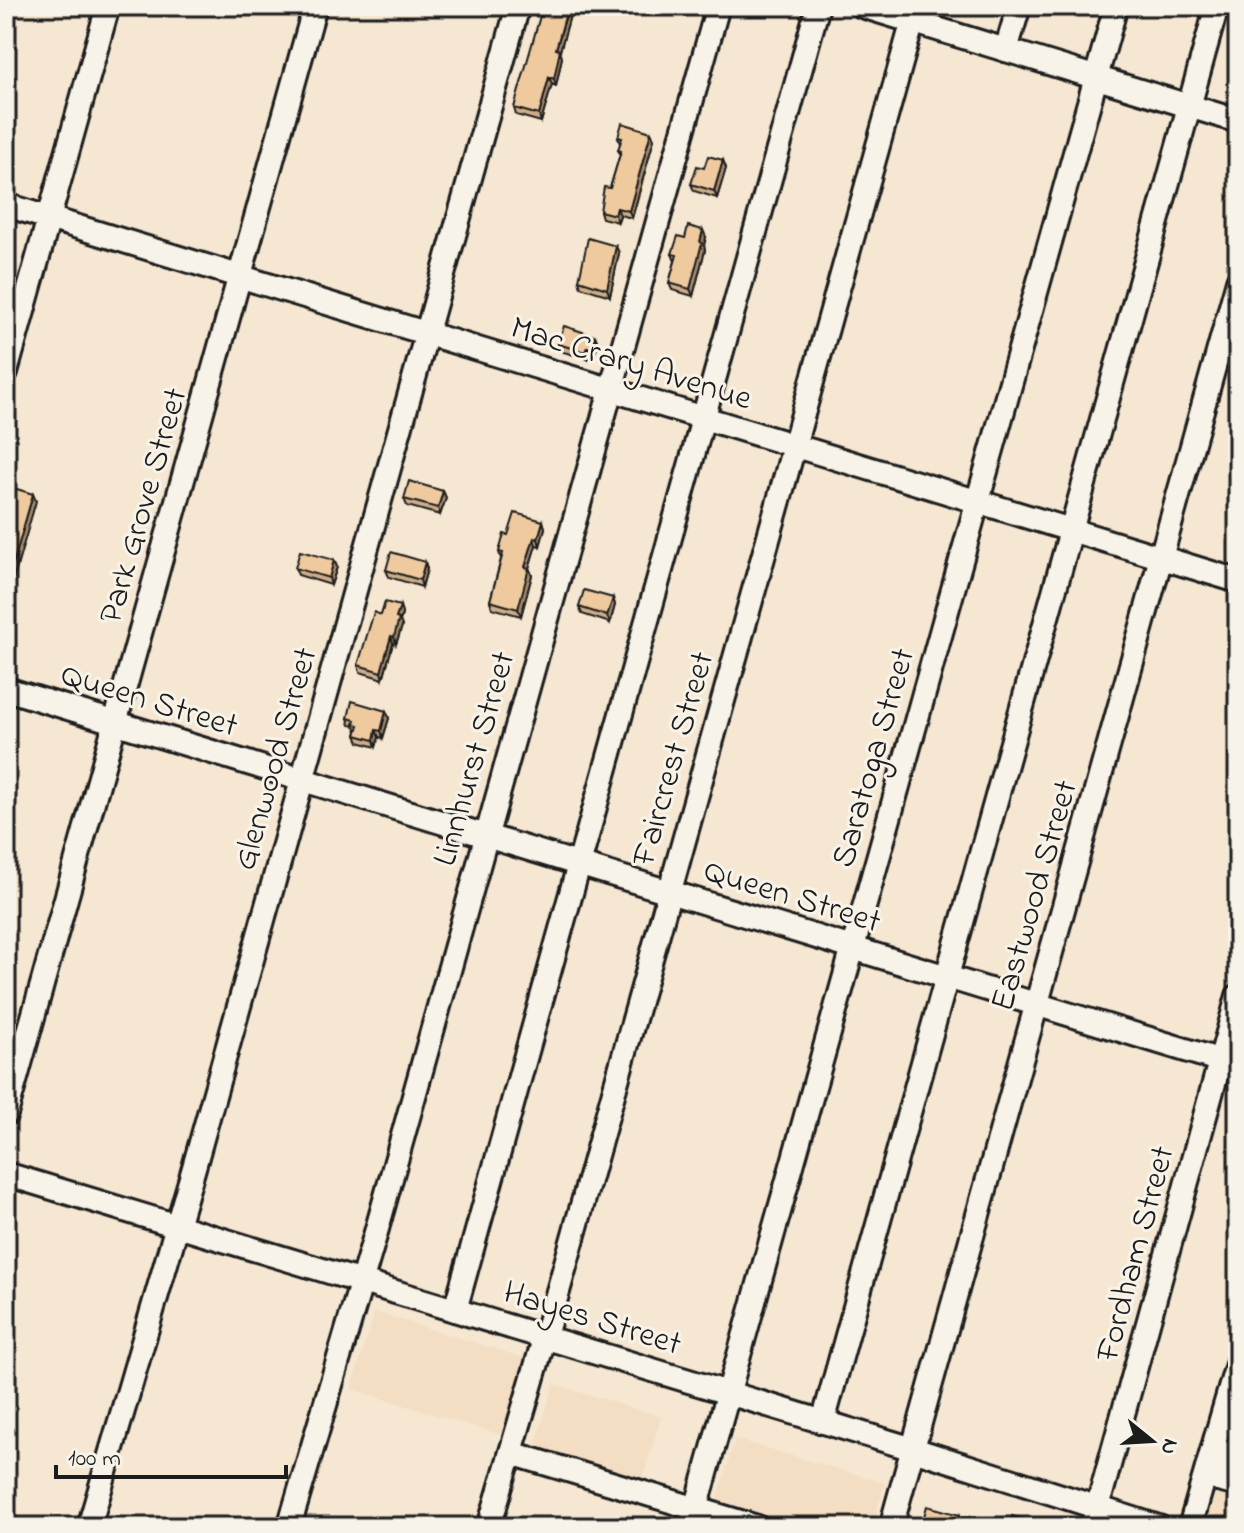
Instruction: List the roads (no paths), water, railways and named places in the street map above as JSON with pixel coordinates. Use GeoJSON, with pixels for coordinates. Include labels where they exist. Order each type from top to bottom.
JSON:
{"type":"FeatureCollection","features":[{"type":"Feature","properties":{"kind":"street"},"geometry":{"type":"LineString","coordinates":[[6,372],[108,6]]}},
{"type":"Feature","properties":{"kind":"street","name":"Park Grove Street"},"geometry":{"type":"LineString","coordinates":[[6,1114],[315,6]]}},
{"type":"Feature","properties":{"kind":"street","name":"Glenwood Street"},"geometry":{"type":"LineString","coordinates":[[89,1527],[177,1226],[518,6]]}},
{"type":"Feature","properties":{"kind":"street","name":"Linnhurst Street"},"geometry":{"type":"LineString","coordinates":[[289,1527],[361,1282],[718,6]]}},
{"type":"Feature","properties":{"kind":"street"},"geometry":{"type":"LineString","coordinates":[[455,1310],[818,6]]}},
{"type":"Feature","properties":{"kind":"street"},"geometry":{"type":"LineString","coordinates":[[862,6],[914,14],[1006,50],[1238,121]]}},
{"type":"Feature","properties":{"kind":"street"},"geometry":{"type":"LineString","coordinates":[[1006,50],[1019,6]]}},
{"type":"Feature","properties":{"kind":"street","name":"Saratoga Street"},"geometry":{"type":"LineString","coordinates":[[694,1518],[1116,6]]}},
{"type":"Feature","properties":{"kind":"street"},"geometry":{"type":"LineString","coordinates":[[823,1422],[1217,6]]}},
{"type":"Feature","properties":{"kind":"street","name":"Faircrest Street"},"geometry":{"type":"LineString","coordinates":[[489,1527],[670,892],[914,14]]}},
{"type":"Feature","properties":{"kind":"street","name":"Mac Crary Avenue"},"geometry":{"type":"LineString","coordinates":[[6,205],[1238,581]]}},
{"type":"Feature","properties":{"kind":"street","name":"Eastwood Street"},"geometry":{"type":"LineString","coordinates":[[891,1527],[1238,281]]}},
{"type":"Feature","properties":{"kind":"street","name":"Queen Street"},"geometry":{"type":"LineString","coordinates":[[6,689],[1229,1064]]}},
{"type":"Feature","properties":{"kind":"street","name":"Fordham Street"},"geometry":{"type":"LineString","coordinates":[[1096,1518],[1229,1064],[1238,996]]}},
{"type":"Feature","properties":{"kind":"street","name":"Hayes Street"},"geometry":{"type":"LineString","coordinates":[[6,1174],[913,1449],[1096,1518],[1159,1527]]}},
{"type":"Feature","properties":{"kind":"street"},"geometry":{"type":"LineString","coordinates":[[1190,1527],[1238,1361]]}},
{"type":"Feature","properties":{"kind":"street"},"geometry":{"type":"LineString","coordinates":[[1228,1483],[1238,1415]]}},
{"type":"Feature","properties":{"kind":"street"},"geometry":{"type":"LineString","coordinates":[[511,1453],[694,1518],[757,1527]]}}]}
